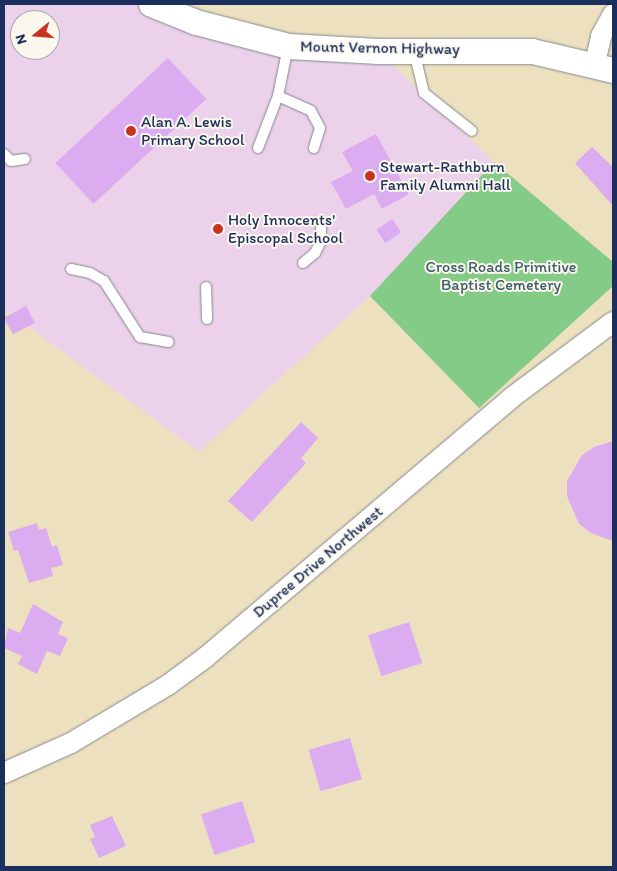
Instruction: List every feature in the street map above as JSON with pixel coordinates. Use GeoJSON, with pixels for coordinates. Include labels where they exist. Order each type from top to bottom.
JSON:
{"type":"FeatureCollection","features":[{"type":"Feature","properties":{"kind":"street","name":"Mount Vernon Highway"},"geometry":{"type":"LineString","coordinates":[[151,4],[196,22],[288,46],[414,52],[513,50],[604,67]]}},
{"type":"Feature","properties":{"kind":"street"},"geometry":{"type":"LineString","coordinates":[[604,67],[601,36],[613,14]]}},
{"type":"Feature","properties":{"kind":"street","name":"Dupree Drive Northwest"},"geometry":{"type":"LineString","coordinates":[[4,773],[71,743],[168,685],[206,657],[511,398],[613,322]]}},
{"type":"Feature","properties":{"kind":"lane"},"geometry":{"type":"LineString","coordinates":[[258,148],[278,96],[288,46]]}},
{"type":"Feature","properties":{"kind":"lane"},"geometry":{"type":"LineString","coordinates":[[414,52],[424,93],[472,131]]}},
{"type":"Feature","properties":{"kind":"lane"},"geometry":{"type":"LineString","coordinates":[[278,96],[311,111],[320,128],[314,148]]}},
{"type":"Feature","properties":{"kind":"lane"},"geometry":{"type":"LineString","coordinates":[[4,154],[11,162],[25,159]]}},
{"type":"Feature","properties":{"kind":"lane"},"geometry":{"type":"LineString","coordinates":[[303,263],[315,253],[321,242],[321,228]]}},
{"type":"Feature","properties":{"kind":"lane"},"geometry":{"type":"LineString","coordinates":[[71,269],[90,273],[104,281],[140,337],[169,342]]}},
{"type":"Feature","properties":{"kind":"lane"},"geometry":{"type":"LineString","coordinates":[[206,287],[207,320]]}},
{"type":"Feature","properties":{"kind":"shaded area","name":"Holy Innocents' Episcopal School"},"geometry":{"type":"Polygon","coordinates":[[[4,4],[131,4],[233,37],[378,51],[494,162],[370,296],[199,452],[4,309],[4,4]]]}},
{"type":"Feature","properties":{"kind":"green space","name":"Cross Roads Primitive Baptist Cemetery"},"geometry":{"type":"Polygon","coordinates":[[[494,162],[613,262],[613,286],[479,408],[370,296],[494,162]]]}},
{"type":"Feature","properties":{"kind":"building","name":"Alan A. Lewis Primary School"},"geometry":{"type":"Polygon","coordinates":[[[168,58],[206,99],[94,204],[55,163],[168,58]]]}},
{"type":"Feature","properties":{"kind":"building","name":"Stewart-Rathburn Family Alumni Hall"},"geometry":{"type":"Polygon","coordinates":[[[376,134],[409,194],[382,209],[374,194],[346,209],[331,182],[353,171],[342,152],[376,134]]]}},
{"type":"Feature","properties":{"kind":"building"},"geometry":{"type":"Polygon","coordinates":[[[592,147],[613,167],[613,206],[575,163],[592,147]]]}},
{"type":"Feature","properties":{"kind":"building"},"geometry":{"type":"Polygon","coordinates":[[[392,219],[401,232],[386,243],[376,230],[392,219]]]}},
{"type":"Feature","properties":{"kind":"building"},"geometry":{"type":"Polygon","coordinates":[[[26,306],[35,323],[13,335],[4,318],[26,306]]]}},
{"type":"Feature","properties":{"kind":"building"},"geometry":{"type":"Polygon","coordinates":[[[301,422],[318,438],[301,458],[306,463],[252,522],[228,501],[301,422]]]}},
{"type":"Feature","properties":{"kind":"building"},"geometry":{"type":"Polygon","coordinates":[[[613,441],[613,541],[591,533],[579,524],[567,496],[567,481],[582,455],[594,447],[613,441]]]}},
{"type":"Feature","properties":{"kind":"building"},"geometry":{"type":"Polygon","coordinates":[[[37,523],[39,530],[46,528],[52,547],[57,545],[63,565],[51,568],[53,576],[29,583],[18,550],[14,551],[8,532],[37,523]]]}},
{"type":"Feature","properties":{"kind":"building"},"geometry":{"type":"Polygon","coordinates":[[[33,604],[63,622],[58,634],[68,638],[60,656],[47,651],[37,674],[18,664],[22,656],[4,648],[8,628],[20,633],[33,604]]]}},
{"type":"Feature","properties":{"kind":"building"},"geometry":{"type":"Polygon","coordinates":[[[409,622],[422,663],[381,676],[368,635],[409,622]]]}},
{"type":"Feature","properties":{"kind":"building"},"geometry":{"type":"Polygon","coordinates":[[[350,738],[362,779],[321,791],[309,750],[350,738]]]}},
{"type":"Feature","properties":{"kind":"building"},"geometry":{"type":"Polygon","coordinates":[[[242,801],[255,842],[214,855],[201,814],[242,801]]]}},
{"type":"Feature","properties":{"kind":"building"},"geometry":{"type":"Polygon","coordinates":[[[112,816],[126,846],[99,858],[90,839],[95,837],[90,825],[112,816]]]}},
{"type":"Feature","properties":{"kind":"place","name":"Alan A. Lewis Primary School"},"geometry":{"type":"Point","coordinates":[131,131]}},
{"type":"Feature","properties":{"kind":"place","name":"Stewart-Rathburn Family Alumni Hall"},"geometry":{"type":"Point","coordinates":[370,176]}},
{"type":"Feature","properties":{"kind":"place","name":"Holy Innocents' Episcopal School"},"geometry":{"type":"Point","coordinates":[218,229]}}]}
